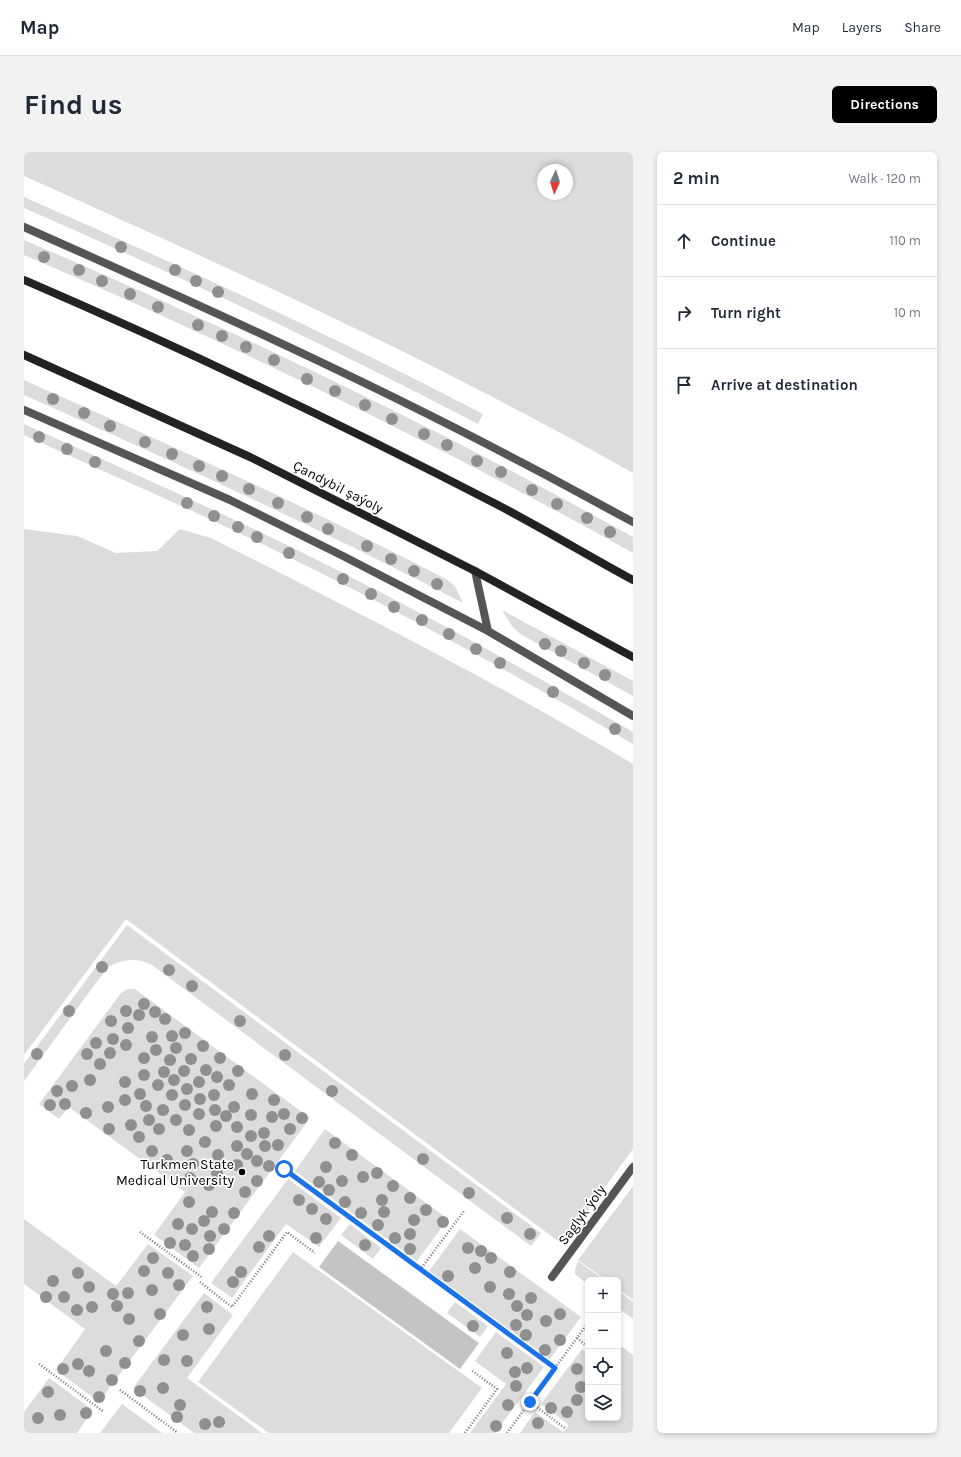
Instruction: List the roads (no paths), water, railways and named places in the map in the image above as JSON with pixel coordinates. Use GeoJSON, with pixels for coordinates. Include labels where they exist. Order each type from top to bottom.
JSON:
{"type":"FeatureCollection","features":[{"type":"Feature","properties":{"kind":"main road"},"geometry":{"type":"LineString","coordinates":[[24,280],[166,343],[378,445],[497,505],[633,580]]}},
{"type":"Feature","properties":{"kind":"main road","name":"Çandybil şaýoly"},"geometry":{"type":"LineString","coordinates":[[24,355],[250,457],[475,571],[633,657]]}},
{"type":"Feature","properties":{"kind":"street"},"geometry":{"type":"LineString","coordinates":[[24,227],[184,299],[395,398],[519,460],[633,522]]}},
{"type":"Feature","properties":{"kind":"street"},"geometry":{"type":"LineString","coordinates":[[24,410],[230,500],[343,556],[488,631],[633,716]]}},
{"type":"Feature","properties":{"kind":"street"},"geometry":{"type":"LineString","coordinates":[[475,571],[488,631]]}},
{"type":"Feature","properties":{"kind":"street","name":"Saglyk ýoly"},"geometry":{"type":"LineString","coordinates":[[552,1277],[633,1168]]}},
{"type":"Feature","properties":{"kind":"place","name":"Turkmen State Medical University"},"geometry":{"type":"Point","coordinates":[242,1172]}}]}
